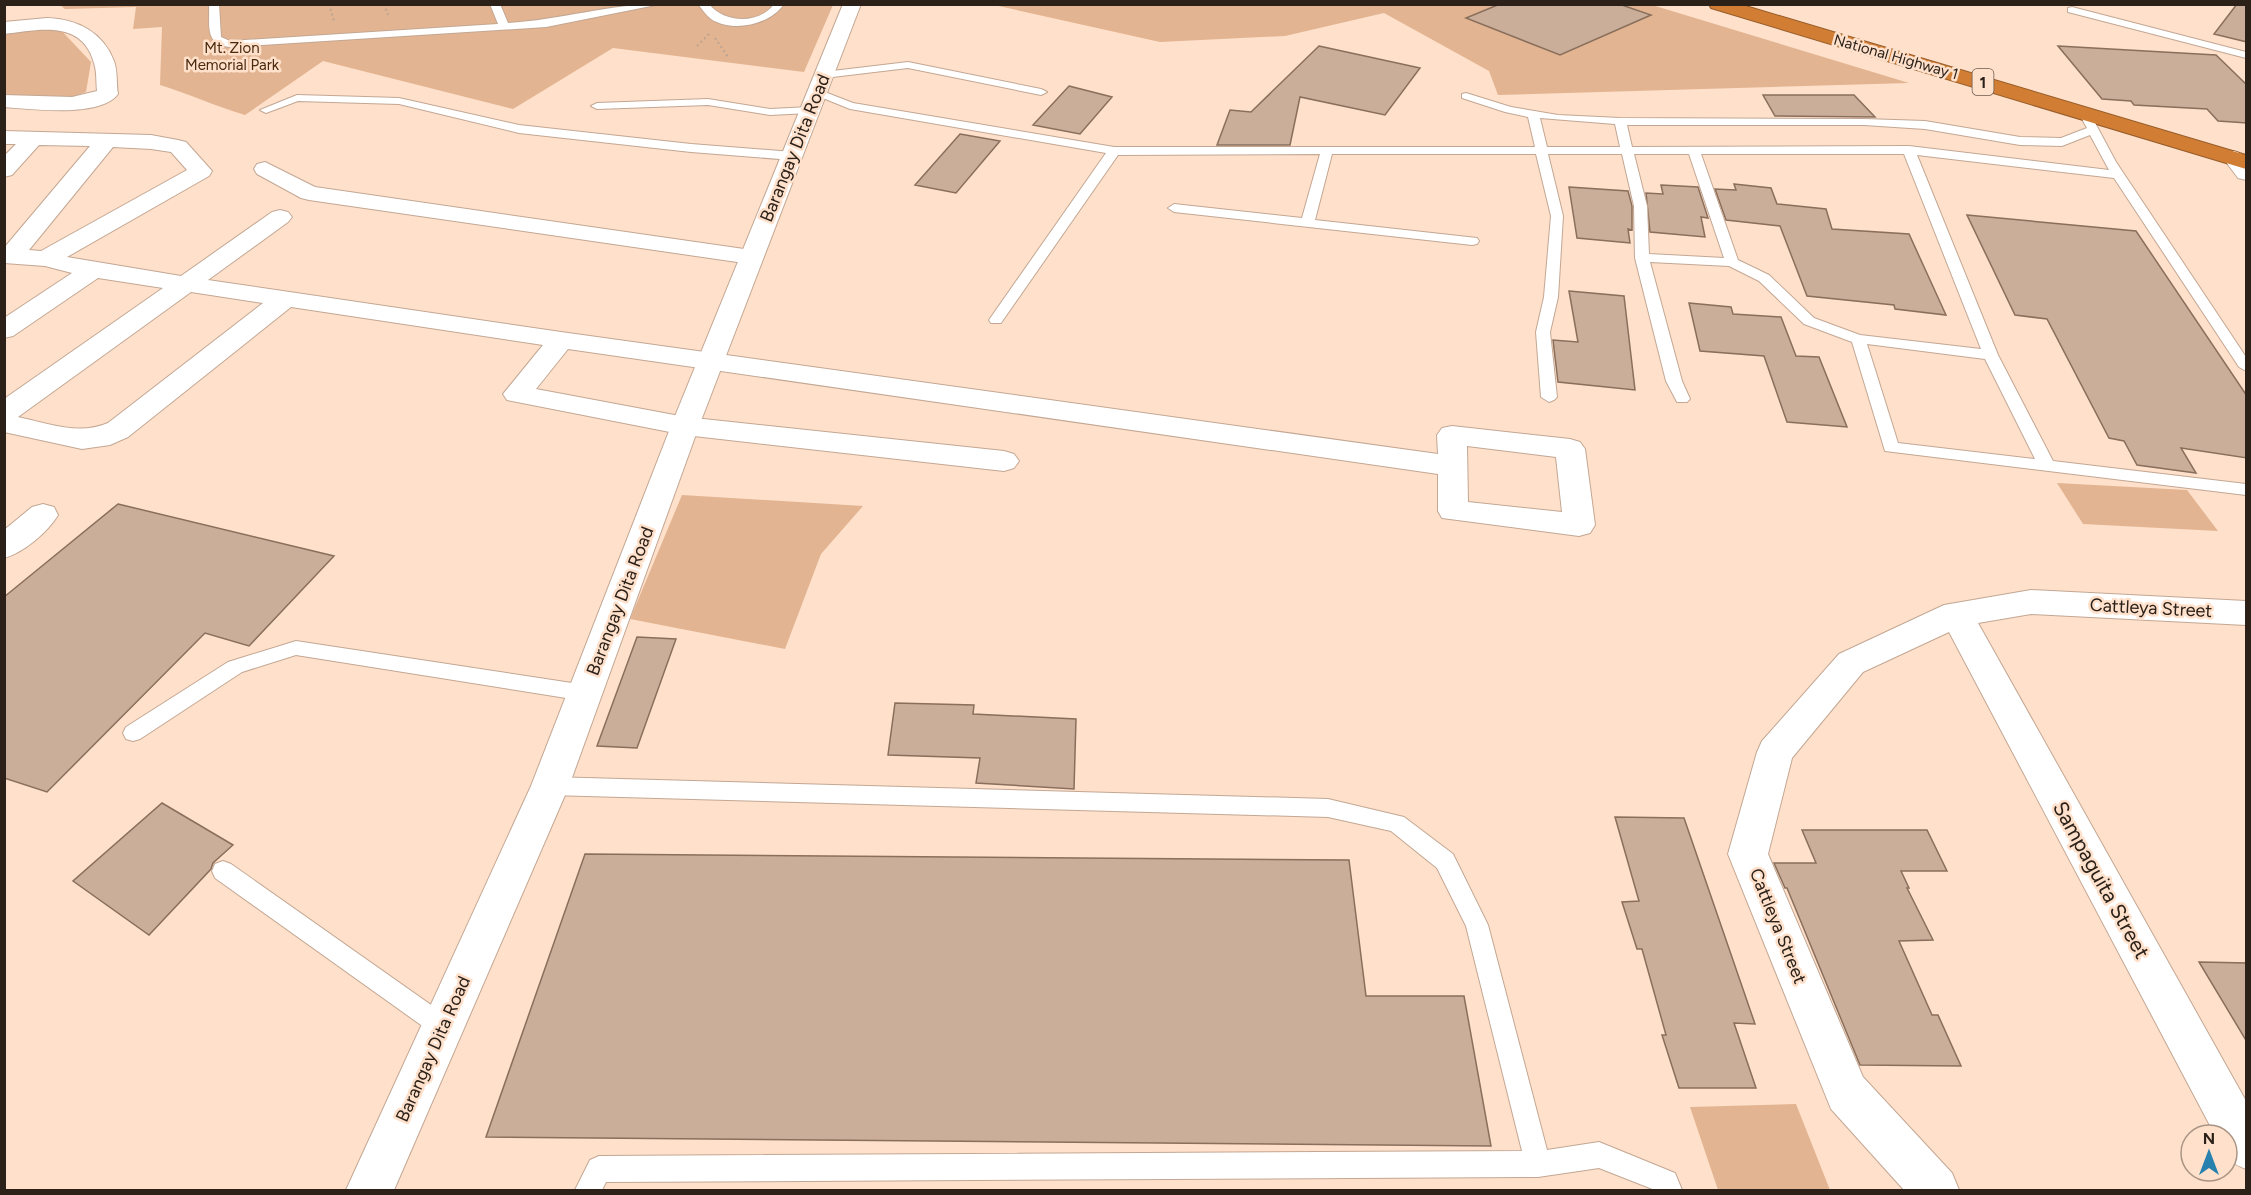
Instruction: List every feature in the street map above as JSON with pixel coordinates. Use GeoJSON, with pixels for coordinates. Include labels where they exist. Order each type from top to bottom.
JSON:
{"type":"FeatureCollection","features":[{"type":"Feature","properties":{"kind":"highway","name":"National Highway 1"},"geometry":{"type":"LineString","coordinates":[[1718,4],[2089,121],[2242,164]]}},
{"type":"Feature","properties":{"kind":"street","name":"Barangay Dita Road"},"geometry":{"type":"LineString","coordinates":[[370,1191],[550,786],[685,426],[852,4]]}},
{"type":"Feature","properties":{"kind":"street"},"geometry":{"type":"LineString","coordinates":[[4,28],[45,24],[74,26],[89,39],[103,59],[108,94],[95,100],[79,103],[4,101]]}},
{"type":"Feature","properties":{"kind":"street"},"geometry":{"type":"LineString","coordinates":[[4,136],[151,142],[178,147],[201,171],[45,259]]}},
{"type":"Feature","properties":{"kind":"street"},"geometry":{"type":"LineString","coordinates":[[4,170],[33,138]]}},
{"type":"Feature","properties":{"kind":"street"},"geometry":{"type":"LineString","coordinates":[[8,255],[107,140]]}},
{"type":"Feature","properties":{"kind":"street"},"geometry":{"type":"LineString","coordinates":[[265,170],[309,193],[751,257]]}},
{"type":"Feature","properties":{"kind":"street"},"geometry":{"type":"LineString","coordinates":[[4,413],[280,218]]}},
{"type":"Feature","properties":{"kind":"street"},"geometry":{"type":"LineString","coordinates":[[8,255],[45,259],[93,270],[561,340],[1452,466]]}},
{"type":"Feature","properties":{"kind":"street"},"geometry":{"type":"LineString","coordinates":[[4,330],[93,270]]}},
{"type":"Feature","properties":{"kind":"street"},"geometry":{"type":"LineString","coordinates":[[4,423],[82,440],[100,438],[118,430],[285,299]]}},
{"type":"Feature","properties":{"kind":"street"},"geometry":{"type":"LineString","coordinates":[[561,340],[517,394],[685,426],[1004,461]]}},
{"type":"Feature","properties":{"kind":"street"},"geometry":{"type":"LineString","coordinates":[[1452,435],[1570,449],[1579,525],[1453,511],[1452,466],[1452,435]]}},
{"type":"Feature","properties":{"kind":"street"},"geometry":{"type":"LineString","coordinates":[[7,542],[43,515]]}},
{"type":"Feature","properties":{"kind":"street","name":"Cattleya Street"},"geometry":{"type":"LineString","coordinates":[[1935,1191],[1847,1093],[1749,854],[1775,752],[1851,663],[1956,614],[2031,602],[2240,621]]}},
{"type":"Feature","properties":{"kind":"street","name":"Sampaguita Street"},"geometry":{"type":"LineString","coordinates":[[1956,614],[2247,1146]]}},
{"type":"Feature","properties":{"kind":"lane"},"geometry":{"type":"LineString","coordinates":[[214,4],[216,38],[230,44],[572,21],[656,4]]}},
{"type":"Feature","properties":{"kind":"lane"},"geometry":{"type":"LineString","coordinates":[[495,4],[504,26]]}},
{"type":"Feature","properties":{"kind":"lane"},"geometry":{"type":"LineString","coordinates":[[703,4],[712,15],[733,21],[760,18],[774,12],[779,4]]}},
{"type":"Feature","properties":{"kind":"lane"},"geometry":{"type":"LineString","coordinates":[[2072,10],[2247,55]]}},
{"type":"Feature","properties":{"kind":"lane"},"geometry":{"type":"LineString","coordinates":[[2166,44],[2186,39]]}},
{"type":"Feature","properties":{"kind":"lane"},"geometry":{"type":"LineString","coordinates":[[597,106],[708,102],[770,111],[817,92],[849,73],[887,65],[908,65],[1041,92]]}},
{"type":"Feature","properties":{"kind":"lane"},"geometry":{"type":"LineString","coordinates":[[817,92],[850,106],[1114,151],[1541,149],[1915,151],[2120,175]]}},
{"type":"Feature","properties":{"kind":"lane"},"geometry":{"type":"LineString","coordinates":[[1466,96],[1509,110],[1558,118],[1620,121],[1864,122],[1925,125],[2020,141],[2062,142],[2089,121],[2110,162],[2247,367]]}},
{"type":"Feature","properties":{"kind":"lane"},"geometry":{"type":"LineString","coordinates":[[266,110],[297,98],[399,101],[519,129],[691,148],[792,156]]}},
{"type":"Feature","properties":{"kind":"lane"},"geometry":{"type":"LineString","coordinates":[[1533,114],[1550,178],[1557,216],[1551,297],[1543,332],[1549,398]]}},
{"type":"Feature","properties":{"kind":"lane"},"geometry":{"type":"LineString","coordinates":[[1620,121],[1638,193],[1645,238],[1642,258],[1671,370],[1682,399]]}},
{"type":"Feature","properties":{"kind":"lane"},"geometry":{"type":"LineString","coordinates":[[1925,125],[1915,151],[1990,355],[2047,466]]}},
{"type":"Feature","properties":{"kind":"lane"},"geometry":{"type":"LineString","coordinates":[[1693,149],[1732,262]]}},
{"type":"Feature","properties":{"kind":"lane"},"geometry":{"type":"LineString","coordinates":[[1307,224],[1327,150]]}},
{"type":"Feature","properties":{"kind":"lane"},"geometry":{"type":"LineString","coordinates":[[996,320],[1114,151]]}},
{"type":"Feature","properties":{"kind":"lane"},"geometry":{"type":"LineString","coordinates":[[1174,208],[1472,242]]}},
{"type":"Feature","properties":{"kind":"lane"},"geometry":{"type":"LineString","coordinates":[[1642,258],[1732,262],[1764,278],[1809,321],[1858,339],[1990,355]]}},
{"type":"Feature","properties":{"kind":"lane"},"geometry":{"type":"LineString","coordinates":[[1858,339],[1891,447],[2247,490]]}},
{"type":"Feature","properties":{"kind":"lane"},"geometry":{"type":"LineString","coordinates":[[133,733],[235,667],[296,648],[585,693]]}},
{"type":"Feature","properties":{"kind":"lane"},"geometry":{"type":"LineString","coordinates":[[550,786],[1328,808],[1396,824],[1445,861],[1477,925],[1538,1164]]}},
{"type":"Feature","properties":{"kind":"lane"},"geometry":{"type":"LineString","coordinates":[[223,871],[443,1027]]}},
{"type":"Feature","properties":{"kind":"lane"},"geometry":{"type":"LineString","coordinates":[[588,1191],[599,1169],[1538,1164],[1599,1155],[1666,1182],[1669,1191]]}},
{"type":"Feature","properties":{"kind":"path"},"geometry":{"type":"LineString","coordinates":[[711,33],[728,57]]}},
{"type":"Feature","properties":{"kind":"green space","name":"Mt. Zion Memorial Park"},"geometry":{"type":"Polygon","coordinates":[[[60,5],[833,5],[804,72],[613,48],[513,109],[323,61],[245,115],[160,85],[162,27],[133,29],[136,7],[65,9],[60,5]]]}},
{"type":"Feature","properties":{"kind":"green space"},"geometry":{"type":"Polygon","coordinates":[[[994,5],[1652,5],[1909,83],[1498,95],[1489,71],[1384,13],[1285,36],[1160,42],[994,5]]]}},
{"type":"Feature","properties":{"kind":"green space"},"geometry":{"type":"Polygon","coordinates":[[[58,27],[91,62],[86,92],[72,97],[5,95],[5,29],[58,27]]]}},
{"type":"Feature","properties":{"kind":"green space"},"geometry":{"type":"Polygon","coordinates":[[[2057,483],[2187,490],[2218,531],[2083,524],[2057,483]]]}},
{"type":"Feature","properties":{"kind":"green space"},"geometry":{"type":"Polygon","coordinates":[[[682,495],[863,506],[821,554],[785,649],[630,619],[682,495]]]}},
{"type":"Feature","properties":{"kind":"green space"},"geometry":{"type":"Polygon","coordinates":[[[1796,1104],[1830,1190],[1718,1190],[1690,1107],[1796,1104]]]}},
{"type":"Feature","properties":{"kind":"building"},"geometry":{"type":"Polygon","coordinates":[[[1500,4],[1619,4],[1651,15],[1560,55],[1466,18],[1500,4]]]}},
{"type":"Feature","properties":{"kind":"building"},"geometry":{"type":"Polygon","coordinates":[[[2237,4],[2247,4],[2247,42],[2214,34],[2237,4]]]}},
{"type":"Feature","properties":{"kind":"building"},"geometry":{"type":"Polygon","coordinates":[[[1319,46],[1420,68],[1385,115],[1300,97],[1290,145],[1217,145],[1230,110],[1251,112],[1319,46]]]}},
{"type":"Feature","properties":{"kind":"building"},"geometry":{"type":"Polygon","coordinates":[[[2058,46],[2216,55],[2247,85],[2247,123],[2218,121],[2207,109],[2134,105],[2131,101],[2102,99],[2058,46]]]}},
{"type":"Feature","properties":{"kind":"building"},"geometry":{"type":"Polygon","coordinates":[[[1069,86],[1112,97],[1080,134],[1033,125],[1069,86]]]}},
{"type":"Feature","properties":{"kind":"building"},"geometry":{"type":"Polygon","coordinates":[[[1763,95],[1854,95],[1875,117],[1775,116],[1763,95]]]}},
{"type":"Feature","properties":{"kind":"building"},"geometry":{"type":"Polygon","coordinates":[[[960,134],[1000,141],[956,193],[915,185],[960,134]]]}},
{"type":"Feature","properties":{"kind":"building"},"geometry":{"type":"Polygon","coordinates":[[[1734,184],[1771,188],[1777,204],[1826,209],[1832,229],[1909,234],[1946,315],[1895,309],[1894,305],[1807,296],[1780,226],[1726,220],[1715,189],[1736,190],[1734,184]]]}},
{"type":"Feature","properties":{"kind":"building"},"geometry":{"type":"Polygon","coordinates":[[[1661,185],[1698,187],[1708,218],[1701,217],[1705,237],[1650,232],[1646,193],[1663,194],[1661,185]]]}},
{"type":"Feature","properties":{"kind":"building"},"geometry":{"type":"Polygon","coordinates":[[[1569,187],[1628,191],[1632,206],[1632,230],[1628,229],[1630,243],[1577,238],[1569,187]]]}},
{"type":"Feature","properties":{"kind":"building"},"geometry":{"type":"Polygon","coordinates":[[[1967,215],[2136,231],[2247,396],[2247,458],[2181,448],[2196,473],[2137,465],[2124,441],[2109,438],[2047,319],[2015,315],[1967,215]]]}},
{"type":"Feature","properties":{"kind":"building"},"geometry":{"type":"Polygon","coordinates":[[[1569,291],[1624,296],[1635,390],[1558,382],[1553,340],[1578,342],[1569,291]]]}},
{"type":"Feature","properties":{"kind":"building"},"geometry":{"type":"Polygon","coordinates":[[[1689,303],[1731,307],[1733,314],[1781,317],[1796,356],[1819,357],[1847,427],[1787,422],[1764,356],[1700,351],[1689,303]]]}},
{"type":"Feature","properties":{"kind":"building"},"geometry":{"type":"Polygon","coordinates":[[[118,504],[334,556],[249,646],[205,633],[47,792],[4,778],[4,597],[118,504]]]}},
{"type":"Feature","properties":{"kind":"building"},"geometry":{"type":"Polygon","coordinates":[[[637,637],[676,639],[637,748],[597,746],[637,637]]]}},
{"type":"Feature","properties":{"kind":"building"},"geometry":{"type":"Polygon","coordinates":[[[895,703],[974,705],[973,714],[1076,719],[1074,789],[976,783],[980,758],[888,755],[895,703]]]}},
{"type":"Feature","properties":{"kind":"building"},"geometry":{"type":"Polygon","coordinates":[[[162,803],[233,845],[213,863],[211,869],[149,935],[73,881],[162,803]]]}},
{"type":"Feature","properties":{"kind":"building"},"geometry":{"type":"Polygon","coordinates":[[[1615,817],[1684,818],[1755,1024],[1734,1023],[1756,1088],[1679,1088],[1662,1035],[1666,1035],[1642,949],[1637,949],[1622,902],[1639,901],[1615,817]]]}},
{"type":"Feature","properties":{"kind":"building"},"geometry":{"type":"Polygon","coordinates":[[[1802,830],[1927,830],[1947,871],[1901,871],[1933,940],[1899,941],[1932,1015],[1938,1015],[1961,1066],[1860,1065],[1787,888],[1774,863],[1816,863],[1802,830]]]}},
{"type":"Feature","properties":{"kind":"building"},"geometry":{"type":"Polygon","coordinates":[[[585,854],[1349,860],[1366,996],[1464,996],[1491,1146],[486,1137],[585,854]]]}},
{"type":"Feature","properties":{"kind":"building"},"geometry":{"type":"Polygon","coordinates":[[[2199,962],[2247,963],[2247,1042],[2199,962]]]}}]}
